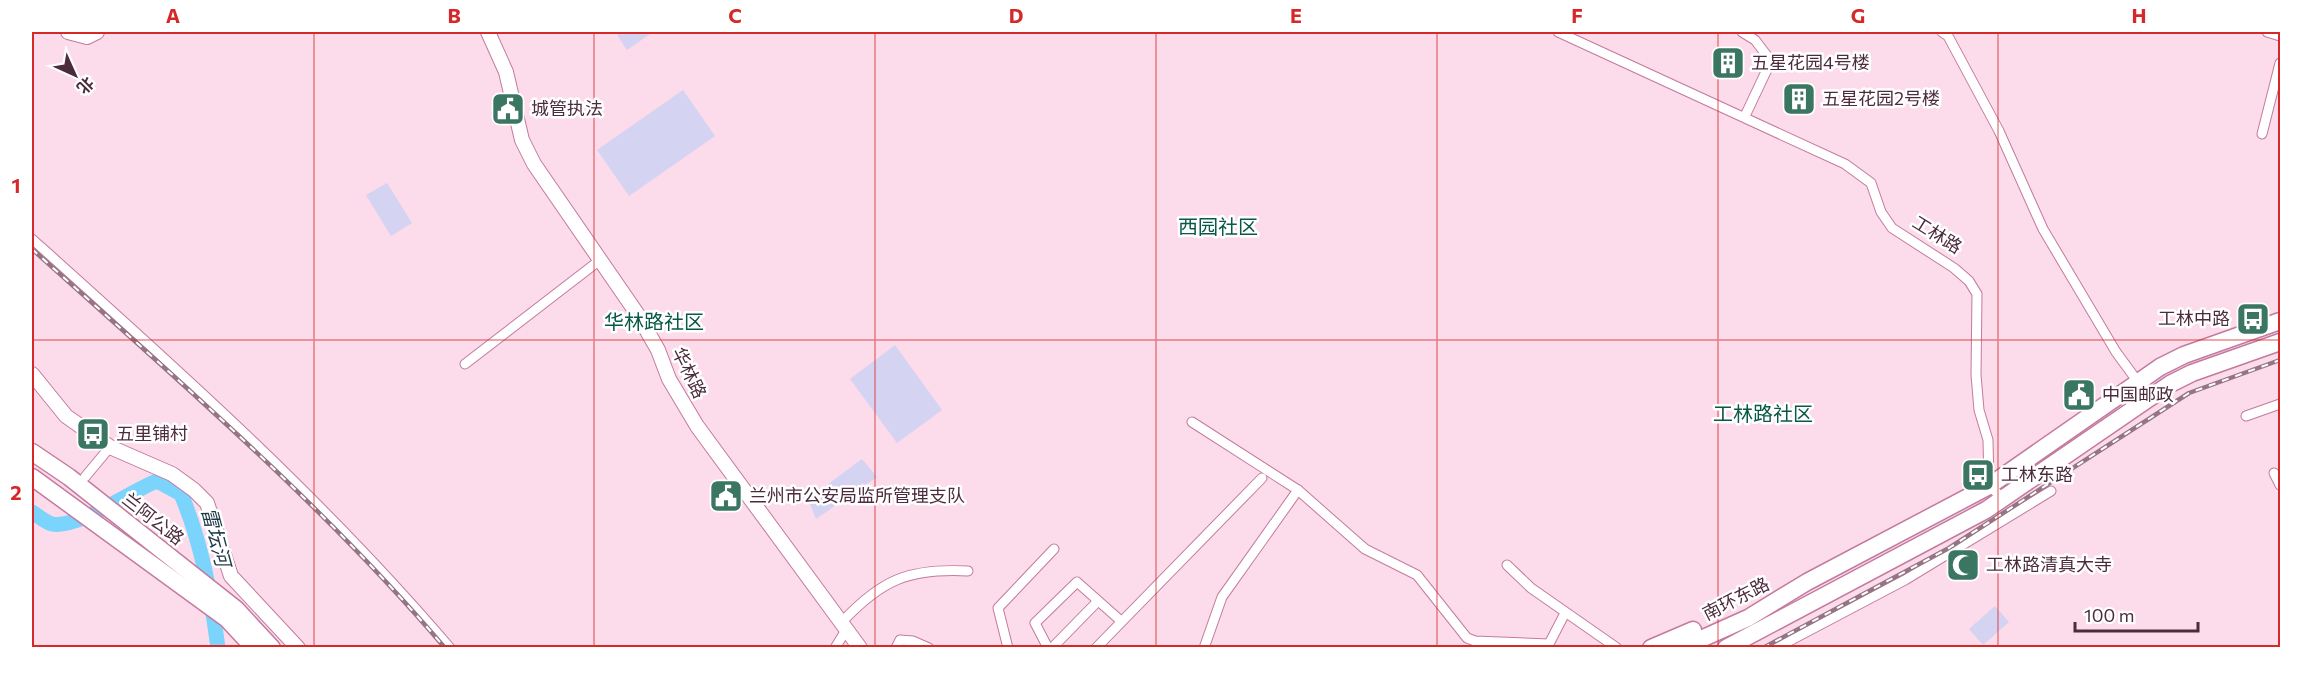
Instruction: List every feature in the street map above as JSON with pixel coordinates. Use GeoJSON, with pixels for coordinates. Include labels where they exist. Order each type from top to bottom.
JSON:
{"type":"FeatureCollection","features":[{"type":"Feature","properties":{"kind":"highway"},"geometry":{"type":"LineString","coordinates":[[1651,648],[1807,582],[1989,486],[2138,382],[2184,355],[2280,321]]}},
{"type":"Feature","properties":{"kind":"highway"},"geometry":{"type":"LineString","coordinates":[[1730,646],[2004,499],[2170,384],[2200,370],[2280,342]]}},
{"type":"Feature","properties":{"kind":"highway","name":"兰阿公路"},"geometry":{"type":"LineString","coordinates":[[32,452],[69,477],[236,609],[272,648]]}},
{"type":"Feature","properties":{"kind":"highway","name":"兰阿公路"},"geometry":{"type":"LineString","coordinates":[[32,477],[227,619],[254,648]]}},
{"type":"Feature","properties":{"kind":"highway","name":"南环东路"},"geometry":{"type":"LineString","coordinates":[[1680,648],[1748,618],[1807,582]]}},
{"type":"Feature","properties":{"kind":"street"},"geometry":{"type":"LineString","coordinates":[[68,32],[79,37],[87,37],[97,32]]}},
{"type":"Feature","properties":{"kind":"street","name":"华林路"},"geometry":{"type":"LineString","coordinates":[[488,32],[506,72],[527,152],[651,336],[669,379],[697,426],[860,648]]}},
{"type":"Feature","properties":{"kind":"street","name":"工林路"},"geometry":{"type":"LineString","coordinates":[[1558,32],[1827,154],[1862,174],[1870,183],[1881,212],[1892,228],[1954,268],[1973,286],[1977,294],[1976,375],[1979,410],[1988,440],[1989,486]]}},
{"type":"Feature","properties":{"kind":"street"},"geometry":{"type":"LineString","coordinates":[[1742,32],[1755,40],[1771,61],[1745,116]]}},
{"type":"Feature","properties":{"kind":"street"},"geometry":{"type":"LineString","coordinates":[[1942,32],[1948,36],[1999,132],[2043,229],[2116,352],[2138,382]]}},
{"type":"Feature","properties":{"kind":"street"},"geometry":{"type":"LineString","coordinates":[[2267,32],[2280,36]]}},
{"type":"Feature","properties":{"kind":"street"},"geometry":{"type":"LineString","coordinates":[[2262,134],[2280,63]]}},
{"type":"Feature","properties":{"kind":"street"},"geometry":{"type":"LineString","coordinates":[[32,239],[211,400],[386,574],[450,648]]}},
{"type":"Feature","properties":{"kind":"street"},"geometry":{"type":"LineString","coordinates":[[465,364],[600,261]]}},
{"type":"Feature","properties":{"kind":"street"},"geometry":{"type":"LineString","coordinates":[[32,374],[66,416],[110,447],[172,474],[207,503],[231,576],[298,648]]}},
{"type":"Feature","properties":{"kind":"street"},"geometry":{"type":"LineString","coordinates":[[2246,416],[2280,404]]}},
{"type":"Feature","properties":{"kind":"street"},"geometry":{"type":"LineString","coordinates":[[1192,422],[1298,490],[1365,549],[1417,575],[1467,638],[1475,641],[1549,644],[1565,613]]}},
{"type":"Feature","properties":{"kind":"street"},"geometry":{"type":"LineString","coordinates":[[85,477],[110,447]]}},
{"type":"Feature","properties":{"kind":"street"},"geometry":{"type":"LineString","coordinates":[[2274,473],[2280,485]]}},
{"type":"Feature","properties":{"kind":"street"},"geometry":{"type":"LineString","coordinates":[[1096,648],[1262,478]]}},
{"type":"Feature","properties":{"kind":"street"},"geometry":{"type":"LineString","coordinates":[[1989,486],[2004,499]]}},
{"type":"Feature","properties":{"kind":"street"},"geometry":{"type":"LineString","coordinates":[[1204,648],[1222,597],[1298,490]]}},
{"type":"Feature","properties":{"kind":"street"},"geometry":{"type":"LineString","coordinates":[[1776,648],[1905,580],[2050,491]]}},
{"type":"Feature","properties":{"kind":"street"},"geometry":{"type":"LineString","coordinates":[[1008,648],[998,608],[1054,549]]}},
{"type":"Feature","properties":{"kind":"street"},"geometry":{"type":"LineString","coordinates":[[1507,566],[1531,588],[1617,648]]}},
{"type":"Feature","properties":{"kind":"street"},"geometry":{"type":"LineString","coordinates":[[835,648],[843,626],[865,597],[896,578],[946,570],[968,571]]}},
{"type":"Feature","properties":{"kind":"street"},"geometry":{"type":"LineString","coordinates":[[1048,648],[1035,623],[1077,582],[1122,621]]}},
{"type":"Feature","properties":{"kind":"street"},"geometry":{"type":"LineString","coordinates":[[1052,648],[1098,601]]}},
{"type":"Feature","properties":{"kind":"street"},"geometry":{"type":"LineString","coordinates":[[896,648],[900,640],[913,640],[929,648]]}},
{"type":"Feature","properties":{"kind":"shaded area"},"geometry":{"type":"Polygon","coordinates":[[[622,32],[653,32],[627,50],[617,35],[622,32]]]}},
{"type":"Feature","properties":{"kind":"shaded area"},"geometry":{"type":"Polygon","coordinates":[[[683,90],[715,136],[629,196],[597,150],[683,90]]]}},
{"type":"Feature","properties":{"kind":"shaded area"},"geometry":{"type":"Polygon","coordinates":[[[387,183],[412,223],[391,236],[366,195],[387,183]]]}},
{"type":"Feature","properties":{"kind":"shaded area"},"geometry":{"type":"Polygon","coordinates":[[[895,345],[942,410],[897,443],[850,379],[895,345]]]}},
{"type":"Feature","properties":{"kind":"shaded area"},"geometry":{"type":"Polygon","coordinates":[[[862,459],[877,477],[816,519],[808,499],[862,459]]]}},
{"type":"Feature","properties":{"kind":"shaded area"},"geometry":{"type":"Polygon","coordinates":[[[1995,606],[2009,622],[1983,645],[1969,629],[1995,606]]]}},
{"type":"Feature","properties":{"kind":"waterway","name":"雷坛河"},"geometry":{"type":"LineString","coordinates":[[32,512],[52,524],[76,521],[157,481],[181,494],[195,532],[205,570],[218,648]]}},
{"type":"Feature","properties":{"kind":"railway"},"geometry":{"type":"LineString","coordinates":[[32,249],[245,441],[297,491],[348,542],[445,648]]}},
{"type":"Feature","properties":{"kind":"railway"},"geometry":{"type":"LineString","coordinates":[[1763,648],[1949,548],[2189,393],[2280,360]]}},
{"type":"Feature","properties":{"kind":"place","name":"五星花园4号楼"},"geometry":{"type":"Point","coordinates":[1728,63]}},
{"type":"Feature","properties":{"kind":"place","name":"五星花园2号楼"},"geometry":{"type":"Point","coordinates":[1799,99]}},
{"type":"Feature","properties":{"kind":"place","name":"城管执法"},"geometry":{"type":"Point","coordinates":[508,109]}},
{"type":"Feature","properties":{"kind":"place","name":"工林中路"},"geometry":{"type":"Point","coordinates":[2253,319]}},
{"type":"Feature","properties":{"kind":"place","name":"中国邮政"},"geometry":{"type":"Point","coordinates":[2079,395]}},
{"type":"Feature","properties":{"kind":"place","name":"五里铺村"},"geometry":{"type":"Point","coordinates":[93,434]}},
{"type":"Feature","properties":{"kind":"place","name":"工林东路"},"geometry":{"type":"Point","coordinates":[1978,475]}},
{"type":"Feature","properties":{"kind":"place","name":"兰州市公安局监所管理支队"},"geometry":{"type":"Point","coordinates":[726,496]}},
{"type":"Feature","properties":{"kind":"place","name":"工林路清真大寺"},"geometry":{"type":"Point","coordinates":[1963,565]}},
{"type":"Feature","properties":{"kind":"district","name":"西园社区"},"geometry":{"type":"Point","coordinates":[1218,227]}},
{"type":"Feature","properties":{"kind":"district","name":"华林路社区"},"geometry":{"type":"Point","coordinates":[654,322]}},
{"type":"Feature","properties":{"kind":"district","name":"工林路社区"},"geometry":{"type":"Point","coordinates":[1763,414]}}]}
